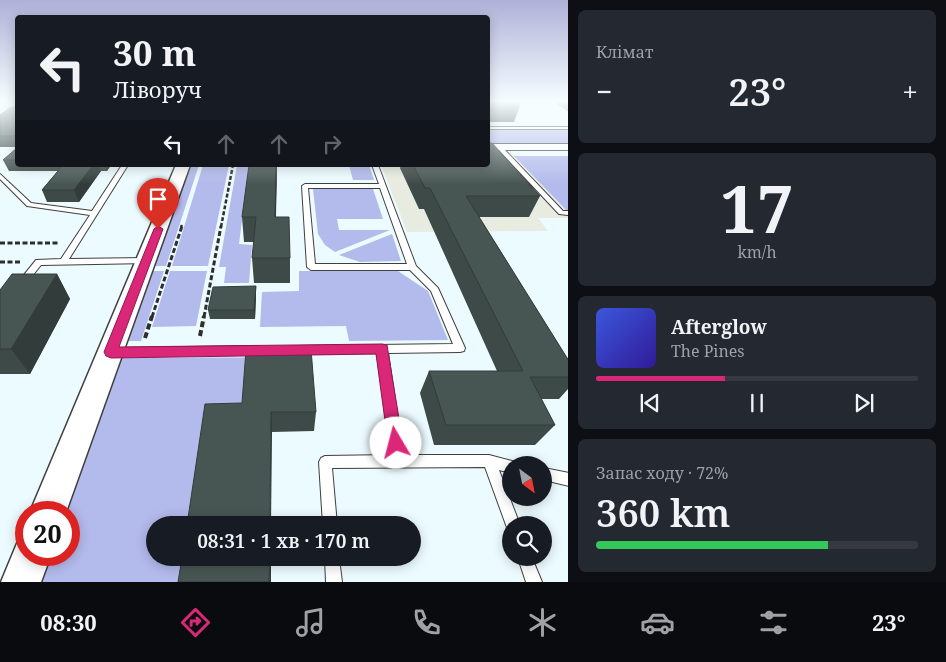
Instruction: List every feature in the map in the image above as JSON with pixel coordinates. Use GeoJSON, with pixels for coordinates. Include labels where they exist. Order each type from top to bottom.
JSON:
{"type":"FeatureCollection","features":[{"type":"Feature","properties":{"kind":"street"},"geometry":{"type":"LineString","coordinates":[[490,147],[568,146]]}},
{"type":"Feature","properties":{"kind":"street"},"geometry":{"type":"LineString","coordinates":[[52,501],[182,167]]}},
{"type":"Feature","properties":{"kind":"street"},"geometry":{"type":"LineString","coordinates":[[21,582],[28,566]]}},
{"type":"Feature","properties":{"kind":"lane"},"geometry":{"type":"LineString","coordinates":[[499,147],[561,213],[568,213]]}},
{"type":"Feature","properties":{"kind":"lane"},"geometry":{"type":"LineString","coordinates":[[64,261],[124,167]]}},
{"type":"Feature","properties":{"kind":"lane"},"geometry":{"type":"LineString","coordinates":[[285,350],[460,348],[435,290],[412,267],[375,167]]}},
{"type":"Feature","properties":{"kind":"lane"},"geometry":{"type":"LineString","coordinates":[[0,176],[29,205],[94,213]]}},
{"type":"Feature","properties":{"kind":"lane"},"geometry":{"type":"LineString","coordinates":[[382,186],[305,186],[311,267],[412,267]]}},
{"type":"Feature","properties":{"kind":"lane"},"geometry":{"type":"LineString","coordinates":[[17,290],[39,262],[146,261]]}},
{"type":"Feature","properties":{"kind":"lane"},"geometry":{"type":"LineString","coordinates":[[382,349],[398,462]]}},
{"type":"Feature","properties":{"kind":"lane"},"geometry":{"type":"LineString","coordinates":[[111,352],[266,350]]}},
{"type":"Feature","properties":{"kind":"lane"},"geometry":{"type":"LineString","coordinates":[[489,461],[510,516]]}},
{"type":"Feature","properties":{"kind":"lane"},"geometry":{"type":"LineString","coordinates":[[329,516],[325,462],[489,461],[502,464]]}},
{"type":"Feature","properties":{"kind":"lane"},"geometry":{"type":"LineString","coordinates":[[552,476],[568,480]]}},
{"type":"Feature","properties":{"kind":"lane"},"geometry":{"type":"LineString","coordinates":[[333,566],[334,582]]}},
{"type":"Feature","properties":{"kind":"lane"},"geometry":{"type":"LineString","coordinates":[[528,566],[534,582]]}},
{"type":"Feature","properties":{"kind":"path"},"geometry":{"type":"LineString","coordinates":[[198,351],[233,167]]}},
{"type":"Feature","properties":{"kind":"path"},"geometry":{"type":"LineString","coordinates":[[141,352],[183,221]]}},
{"type":"Feature","properties":{"kind":"path"},"geometry":{"type":"LineString","coordinates":[[0,244],[75,243]]}},
{"type":"Feature","properties":{"kind":"shaded area"},"geometry":{"type":"Polygon","coordinates":[[[490,130],[568,130],[568,143],[490,143],[490,130]]]}},
{"type":"Feature","properties":{"kind":"shaded area"},"geometry":{"type":"Polygon","coordinates":[[[490,149],[508,149],[568,213],[568,218],[538,218],[548,231],[407,232],[382,167],[490,167],[490,149]]]}},
{"type":"Feature","properties":{"kind":"shaded area"},"geometry":{"type":"Polygon","coordinates":[[[514,156],[568,156],[568,210],[566,210],[514,156]]]}},
{"type":"Feature","properties":{"kind":"shaded area"},"geometry":{"type":"Polygon","coordinates":[[[189,167],[198,167],[166,266],[154,266],[189,167]]]}},
{"type":"Feature","properties":{"kind":"shaded area"},"geometry":{"type":"Polygon","coordinates":[[[202,167],[229,167],[208,266],[172,266],[202,167]]]}},
{"type":"Feature","properties":{"kind":"shaded area"},"geometry":{"type":"Polygon","coordinates":[[[237,167],[249,167],[239,244],[252,245],[249,283],[224,283],[226,267],[219,267],[237,167]]]}},
{"type":"Feature","properties":{"kind":"shaded area"},"geometry":{"type":"Polygon","coordinates":[[[350,167],[370,167],[374,180],[353,180],[350,167]]]}},
{"type":"Feature","properties":{"kind":"shaded area"},"geometry":{"type":"Polygon","coordinates":[[[313,189],[373,189],[383,219],[337,219],[339,230],[390,230],[335,252],[325,245],[318,234],[313,189]]]}},
{"type":"Feature","properties":{"kind":"shaded area"},"geometry":{"type":"Polygon","coordinates":[[[392,234],[401,261],[360,262],[339,255],[392,234]]]}},
{"type":"Feature","properties":{"kind":"shaded area"},"geometry":{"type":"Polygon","coordinates":[[[152,271],[164,271],[141,341],[127,341],[152,271]]]}},
{"type":"Feature","properties":{"kind":"shaded area"},"geometry":{"type":"Polygon","coordinates":[[[170,271],[207,271],[196,326],[152,327],[170,271]]]}},
{"type":"Feature","properties":{"kind":"shaded area"},"geometry":{"type":"Polygon","coordinates":[[[299,271],[398,271],[428,291],[448,340],[349,341],[346,326],[260,327],[262,292],[299,291],[299,271]]]}},
{"type":"Feature","properties":{"kind":"shaded area"},"geometry":{"type":"Polygon","coordinates":[[[309,357],[245,423],[201,516],[146,516],[146,566],[191,566],[189,582],[37,582],[43,566],[80,566],[80,501],[66,501],[118,358],[309,357]]]}},
{"type":"Feature","properties":{"kind":"building"},"geometry":{"type":"Polygon","coordinates":[[[0,129],[15,129],[15,136],[0,136],[0,129]]]}},
{"type":"Feature","properties":{"kind":"building"},"geometry":{"type":"Polygon","coordinates":[[[490,143],[492,143],[540,196],[466,196],[568,359],[568,377],[530,377],[555,425],[446,425],[429,371],[523,371],[430,188],[425,188],[414,167],[490,167],[490,143]]]}},
{"type":"Feature","properties":{"kind":"building"},"geometry":{"type":"Polygon","coordinates":[[[15,150],[15,160],[3,160],[15,150]]]}},
{"type":"Feature","properties":{"kind":"building"},"geometry":{"type":"Polygon","coordinates":[[[61,167],[91,167],[74,190],[42,190],[61,167]]]}},
{"type":"Feature","properties":{"kind":"building"},"geometry":{"type":"Polygon","coordinates":[[[249,167],[276,167],[275,217],[289,217],[290,258],[252,258],[256,217],[242,217],[249,167]]]}},
{"type":"Feature","properties":{"kind":"building"},"geometry":{"type":"Polygon","coordinates":[[[12,274],[57,274],[11,349],[0,349],[0,290],[12,274]]]}},
{"type":"Feature","properties":{"kind":"building"},"geometry":{"type":"Polygon","coordinates":[[[256,286],[254,310],[208,310],[213,287],[256,286]]]}},
{"type":"Feature","properties":{"kind":"building"},"geometry":{"type":"Polygon","coordinates":[[[311,349],[316,412],[271,412],[270,516],[188,516],[205,404],[242,403],[246,350],[311,349]]]}},
{"type":"Feature","properties":{"kind":"building"},"geometry":{"type":"Polygon","coordinates":[[[181,566],[270,566],[269,582],[178,582],[181,566]]]}},
{"type":"Feature","properties":{"kind":"route"},"geometry":{"type":"LineString","coordinates":[[158,229],[111,352],[382,349],[396,443]]}}]}
